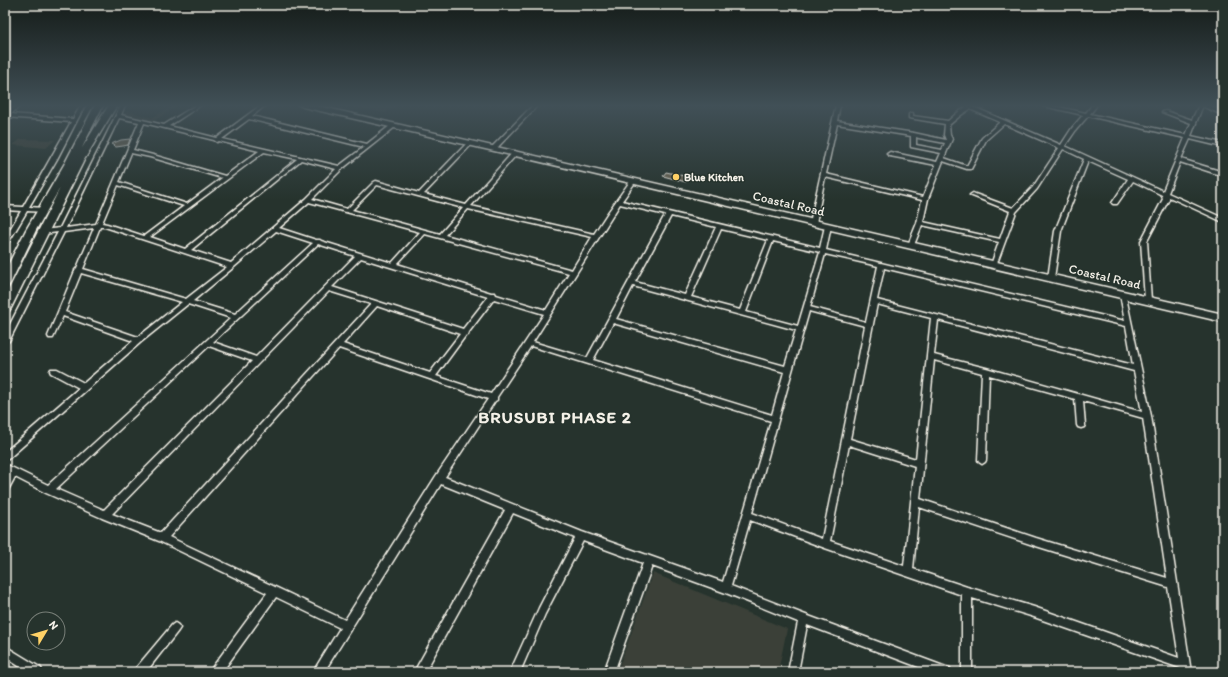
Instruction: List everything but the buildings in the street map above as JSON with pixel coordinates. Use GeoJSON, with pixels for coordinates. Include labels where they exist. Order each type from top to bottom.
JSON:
{"type":"FeatureCollection","features":[{"type":"Feature","properties":{"kind":"main road"},"geometry":{"type":"LineString","coordinates":[[74,161],[71,150],[78,137]]}},
{"type":"Feature","properties":{"kind":"main road"},"geometry":{"type":"LineString","coordinates":[[5,308],[43,232],[84,137]]}},
{"type":"Feature","properties":{"kind":"main road"},"geometry":{"type":"LineString","coordinates":[[5,282],[31,230],[89,137]]}},
{"type":"Feature","properties":{"kind":"main road"},"geometry":{"type":"LineString","coordinates":[[74,161],[91,137]]}},
{"type":"Feature","properties":{"kind":"main road","name":"Coastal Road"},"geometry":{"type":"LineString","coordinates":[[441,137],[1223,318]]}},
{"type":"Feature","properties":{"kind":"street"},"geometry":{"type":"LineString","coordinates":[[5,243],[66,137]]}},
{"type":"Feature","properties":{"kind":"street"},"geometry":{"type":"LineString","coordinates":[[5,341],[108,137]]}},
{"type":"Feature","properties":{"kind":"street"},"geometry":{"type":"LineString","coordinates":[[50,336],[135,137]]}},
{"type":"Feature","properties":{"kind":"street"},"geometry":{"type":"LineString","coordinates":[[203,137],[299,160],[340,168]]}},
{"type":"Feature","properties":{"kind":"street"},"geometry":{"type":"LineString","coordinates":[[217,140],[222,137]]}},
{"type":"Feature","properties":{"kind":"street"},"geometry":{"type":"LineString","coordinates":[[328,137],[367,146]]}},
{"type":"Feature","properties":{"kind":"street"},"geometry":{"type":"LineString","coordinates":[[5,457],[139,340],[232,266],[308,200],[340,168],[379,137]]}},
{"type":"Feature","properties":{"kind":"street"},"geometry":{"type":"LineString","coordinates":[[494,148],[505,137]]}},
{"type":"Feature","properties":{"kind":"street"},"geometry":{"type":"LineString","coordinates":[[813,223],[832,137]]}},
{"type":"Feature","properties":{"kind":"street"},"geometry":{"type":"LineString","coordinates":[[914,137],[913,146],[944,152]]}},
{"type":"Feature","properties":{"kind":"street"},"geometry":{"type":"LineString","coordinates":[[922,137],[948,142]]}},
{"type":"Feature","properties":{"kind":"street"},"geometry":{"type":"LineString","coordinates":[[911,245],[920,223],[925,199],[948,142],[948,137]]}},
{"type":"Feature","properties":{"kind":"street"},"geometry":{"type":"LineString","coordinates":[[890,154],[969,168],[987,137]]}},
{"type":"Feature","properties":{"kind":"street"},"geometry":{"type":"LineString","coordinates":[[1040,137],[1223,220]]}},
{"type":"Feature","properties":{"kind":"street"},"geometry":{"type":"LineString","coordinates":[[994,265],[1014,210],[1035,188],[1069,137]]}},
{"type":"Feature","properties":{"kind":"street"},"geometry":{"type":"LineString","coordinates":[[1148,300],[1144,242],[1166,198],[1165,193],[1187,137],[1223,145]]}},
{"type":"Feature","properties":{"kind":"street"},"geometry":{"type":"LineString","coordinates":[[420,195],[470,143]]}},
{"type":"Feature","properties":{"kind":"street"},"geometry":{"type":"LineString","coordinates":[[129,151],[227,178]]}},
{"type":"Feature","properties":{"kind":"street"},"geometry":{"type":"LineString","coordinates":[[145,238],[262,151]]}},
{"type":"Feature","properties":{"kind":"street"},"geometry":{"type":"LineString","coordinates":[[441,236],[515,153]]}},
{"type":"Feature","properties":{"kind":"street"},"geometry":{"type":"LineString","coordinates":[[1051,278],[1058,231],[1087,158]]}},
{"type":"Feature","properties":{"kind":"street"},"geometry":{"type":"LineString","coordinates":[[186,251],[299,160]]}},
{"type":"Feature","properties":{"kind":"street"},"geometry":{"type":"LineString","coordinates":[[1178,160],[1223,174]]}},
{"type":"Feature","properties":{"kind":"street"},"geometry":{"type":"LineString","coordinates":[[824,175],[925,199]]}},
{"type":"Feature","properties":{"kind":"street"},"geometry":{"type":"LineString","coordinates":[[1115,203],[1132,178]]}},
{"type":"Feature","properties":{"kind":"street"},"geometry":{"type":"LineString","coordinates":[[318,672],[439,480],[494,398],[596,236],[633,181]]}},
{"type":"Feature","properties":{"kind":"street"},"geometry":{"type":"LineString","coordinates":[[348,211],[376,182],[468,207],[596,236]]}},
{"type":"Feature","properties":{"kind":"street"},"geometry":{"type":"LineString","coordinates":[[116,183],[189,206]]}},
{"type":"Feature","properties":{"kind":"street"},"geometry":{"type":"LineString","coordinates":[[973,195],[1014,210]]}},
{"type":"Feature","properties":{"kind":"street"},"geometry":{"type":"LineString","coordinates":[[308,200],[573,272]]}},
{"type":"Feature","properties":{"kind":"street"},"geometry":{"type":"LineString","coordinates":[[618,202],[1129,324]]}},
{"type":"Feature","properties":{"kind":"street"},"geometry":{"type":"LineString","coordinates":[[5,208],[44,210]]}},
{"type":"Feature","properties":{"kind":"street"},"geometry":{"type":"LineString","coordinates":[[589,361],[669,214]]}},
{"type":"Feature","properties":{"kind":"street"},"geometry":{"type":"LineString","coordinates":[[920,223],[1002,241]]}},
{"type":"Feature","properties":{"kind":"street"},"geometry":{"type":"LineString","coordinates":[[43,232],[106,225],[232,266]]}},
{"type":"Feature","properties":{"kind":"street"},"geometry":{"type":"LineString","coordinates":[[687,298],[719,226]]}},
{"type":"Feature","properties":{"kind":"street"},"geometry":{"type":"LineString","coordinates":[[726,588],[823,251],[828,226]]}},
{"type":"Feature","properties":{"kind":"street"},"geometry":{"type":"LineString","coordinates":[[275,229],[548,313]]}},
{"type":"Feature","properties":{"kind":"street"},"geometry":{"type":"LineString","coordinates":[[393,265],[424,231]]}},
{"type":"Feature","properties":{"kind":"street"},"geometry":{"type":"LineString","coordinates":[[742,313],[770,239]]}},
{"type":"Feature","properties":{"kind":"street"},"geometry":{"type":"LineString","coordinates":[[49,490],[318,241]]}},
{"type":"Feature","properties":{"kind":"street"},"geometry":{"type":"LineString","coordinates":[[105,515],[360,255]]}},
{"type":"Feature","properties":{"kind":"street"},"geometry":{"type":"LineString","coordinates":[[825,544],[847,441],[881,265]]}},
{"type":"Feature","properties":{"kind":"street"},"geometry":{"type":"LineString","coordinates":[[78,270],[130,287],[188,301],[236,317]]}},
{"type":"Feature","properties":{"kind":"street"},"geometry":{"type":"LineString","coordinates":[[632,283],[800,329]]}},
{"type":"Feature","properties":{"kind":"street"},"geometry":{"type":"LineString","coordinates":[[328,288],[466,333]]}},
{"type":"Feature","properties":{"kind":"street"},"geometry":{"type":"LineString","coordinates":[[748,515],[825,544],[967,592],[1034,612],[1186,668],[1147,416],[1123,294]]}},
{"type":"Feature","properties":{"kind":"street"},"geometry":{"type":"LineString","coordinates":[[432,376],[466,333],[493,295]]}},
{"type":"Feature","properties":{"kind":"street"},"geometry":{"type":"LineString","coordinates":[[874,301],[1138,369]]}},
{"type":"Feature","properties":{"kind":"street"},"geometry":{"type":"LineString","coordinates":[[162,538],[375,304]]}},
{"type":"Feature","properties":{"kind":"street"},"geometry":{"type":"LineString","coordinates":[[806,308],[869,326]]}},
{"type":"Feature","properties":{"kind":"street"},"geometry":{"type":"LineString","coordinates":[[60,313],[139,340]]}},
{"type":"Feature","properties":{"kind":"street"},"geometry":{"type":"LineString","coordinates":[[908,571],[932,357],[935,316]]}},
{"type":"Feature","properties":{"kind":"street"},"geometry":{"type":"LineString","coordinates":[[612,320],[788,370]]}},
{"type":"Feature","properties":{"kind":"street"},"geometry":{"type":"LineString","coordinates":[[207,343],[258,360]]}},
{"type":"Feature","properties":{"kind":"street"},"geometry":{"type":"LineString","coordinates":[[529,343],[775,419]]}},
{"type":"Feature","properties":{"kind":"street"},"geometry":{"type":"LineString","coordinates":[[338,344],[494,398]]}},
{"type":"Feature","properties":{"kind":"street"},"geometry":{"type":"LineString","coordinates":[[932,357],[1147,416]]}},
{"type":"Feature","properties":{"kind":"street"},"geometry":{"type":"LineString","coordinates":[[54,371],[85,388]]}},
{"type":"Feature","properties":{"kind":"street"},"geometry":{"type":"LineString","coordinates":[[982,460],[986,371]]}},
{"type":"Feature","properties":{"kind":"street"},"geometry":{"type":"LineString","coordinates":[[1079,398],[1081,425]]}},
{"type":"Feature","properties":{"kind":"street"},"geometry":{"type":"LineString","coordinates":[[847,441],[919,464]]}},
{"type":"Feature","properties":{"kind":"street"},"geometry":{"type":"LineString","coordinates":[[5,468],[105,515],[162,538],[346,626]]}},
{"type":"Feature","properties":{"kind":"street"},"geometry":{"type":"LineString","coordinates":[[5,487],[14,472]]}},
{"type":"Feature","properties":{"kind":"street"},"geometry":{"type":"LineString","coordinates":[[439,480],[581,536],[726,588],[803,619],[946,672]]}},
{"type":"Feature","properties":{"kind":"street"},"geometry":{"type":"LineString","coordinates":[[916,502],[1036,542],[1173,584]]}},
{"type":"Feature","properties":{"kind":"street"},"geometry":{"type":"LineString","coordinates":[[420,672],[511,508]]}},
{"type":"Feature","properties":{"kind":"street"},"geometry":{"type":"LineString","coordinates":[[515,672],[542,611],[581,536]]}},
{"type":"Feature","properties":{"kind":"street"},"geometry":{"type":"LineString","coordinates":[[609,672],[649,560]]}},
{"type":"Feature","properties":{"kind":"street"},"geometry":{"type":"LineString","coordinates":[[216,672],[274,592]]}},
{"type":"Feature","properties":{"kind":"street"},"geometry":{"type":"LineString","coordinates":[[967,592],[967,672]]}},
{"type":"Feature","properties":{"kind":"street"},"geometry":{"type":"LineString","coordinates":[[793,672],[803,619]]}},
{"type":"Feature","properties":{"kind":"street"},"geometry":{"type":"LineString","coordinates":[[140,672],[175,628]]}},
{"type":"Feature","properties":{"kind":"street"},"geometry":{"type":"LineString","coordinates":[[5,651],[37,672]]}},
{"type":"Feature","properties":{"kind":"shaded area"},"geometry":{"type":"Polygon","coordinates":[[[21,139],[55,140],[46,148],[13,145],[21,139]]]}},
{"type":"Feature","properties":{"kind":"shaded area"},"geometry":{"type":"Polygon","coordinates":[[[653,573],[787,629],[778,672],[617,672],[653,573]]]}},
{"type":"Feature","properties":{"kind":"place","name":"Blue Kitchen"},"geometry":{"type":"Point","coordinates":[676,177]}},
{"type":"Feature","properties":{"kind":"district","name":"BRUSUBI PHASE 2"},"geometry":{"type":"Point","coordinates":[555,417]}}]}
